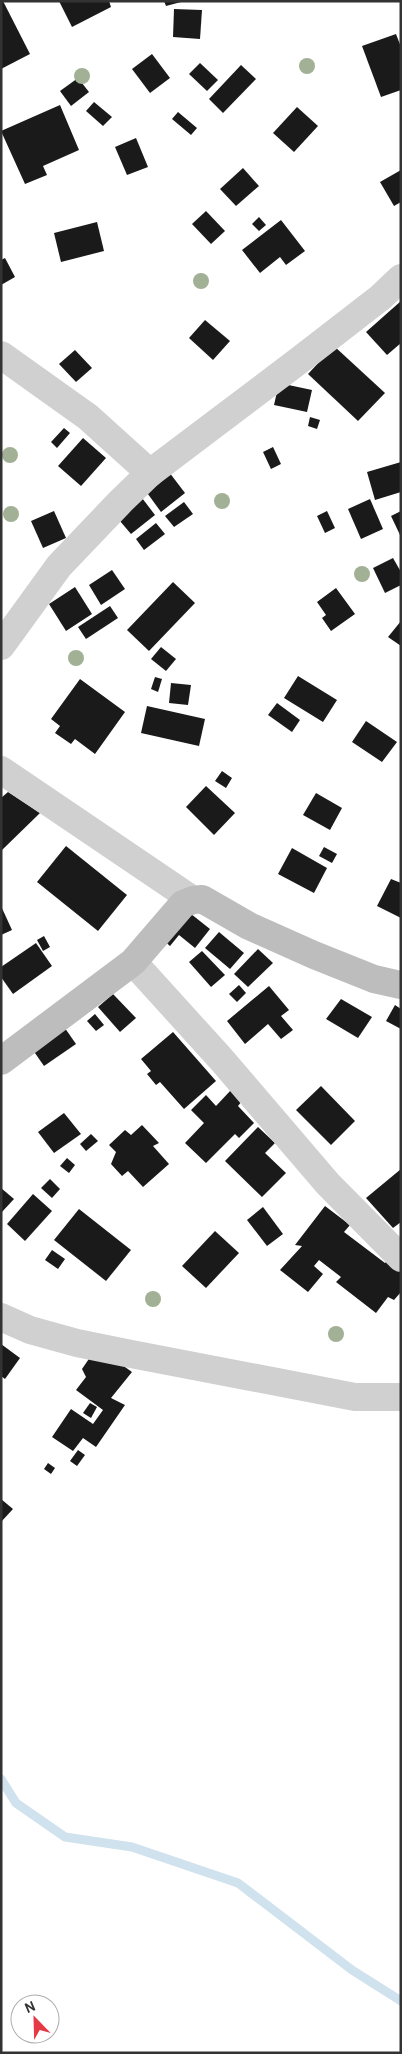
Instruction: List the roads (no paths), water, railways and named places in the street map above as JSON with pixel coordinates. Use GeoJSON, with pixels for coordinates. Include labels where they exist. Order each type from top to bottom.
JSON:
{"type":"FeatureCollection","features":[{"type":"Feature","properties":{"kind":"street"},"geometry":{"type":"LineString","coordinates":[[1,646],[59,566],[150,473],[338,331],[381,297],[401,278]]}},
{"type":"Feature","properties":{"kind":"street"},"geometry":{"type":"LineString","coordinates":[[1,355],[88,417],[150,473]]}},
{"type":"Feature","properties":{"kind":"street"},"geometry":{"type":"LineString","coordinates":[[1,770],[192,900]]}},
{"type":"Feature","properties":{"kind":"street"},"geometry":{"type":"LineString","coordinates":[[1,1060],[132,962],[176,910],[192,900],[202,899],[249,926],[314,955],[374,979],[401,985]]}},
{"type":"Feature","properties":{"kind":"street"},"geometry":{"type":"LineString","coordinates":[[132,962],[222,1059],[328,1184],[401,1258]]}},
{"type":"Feature","properties":{"kind":"street"},"geometry":{"type":"LineString","coordinates":[[1,1317],[30,1330],[76,1343],[355,1397],[401,1397]]}},
{"type":"Feature","properties":{"kind":"waterway"},"geometry":{"type":"LineString","coordinates":[[1,1779],[16,1803],[65,1837],[132,1847],[238,1883],[352,1970],[401,2001]]}}]}
